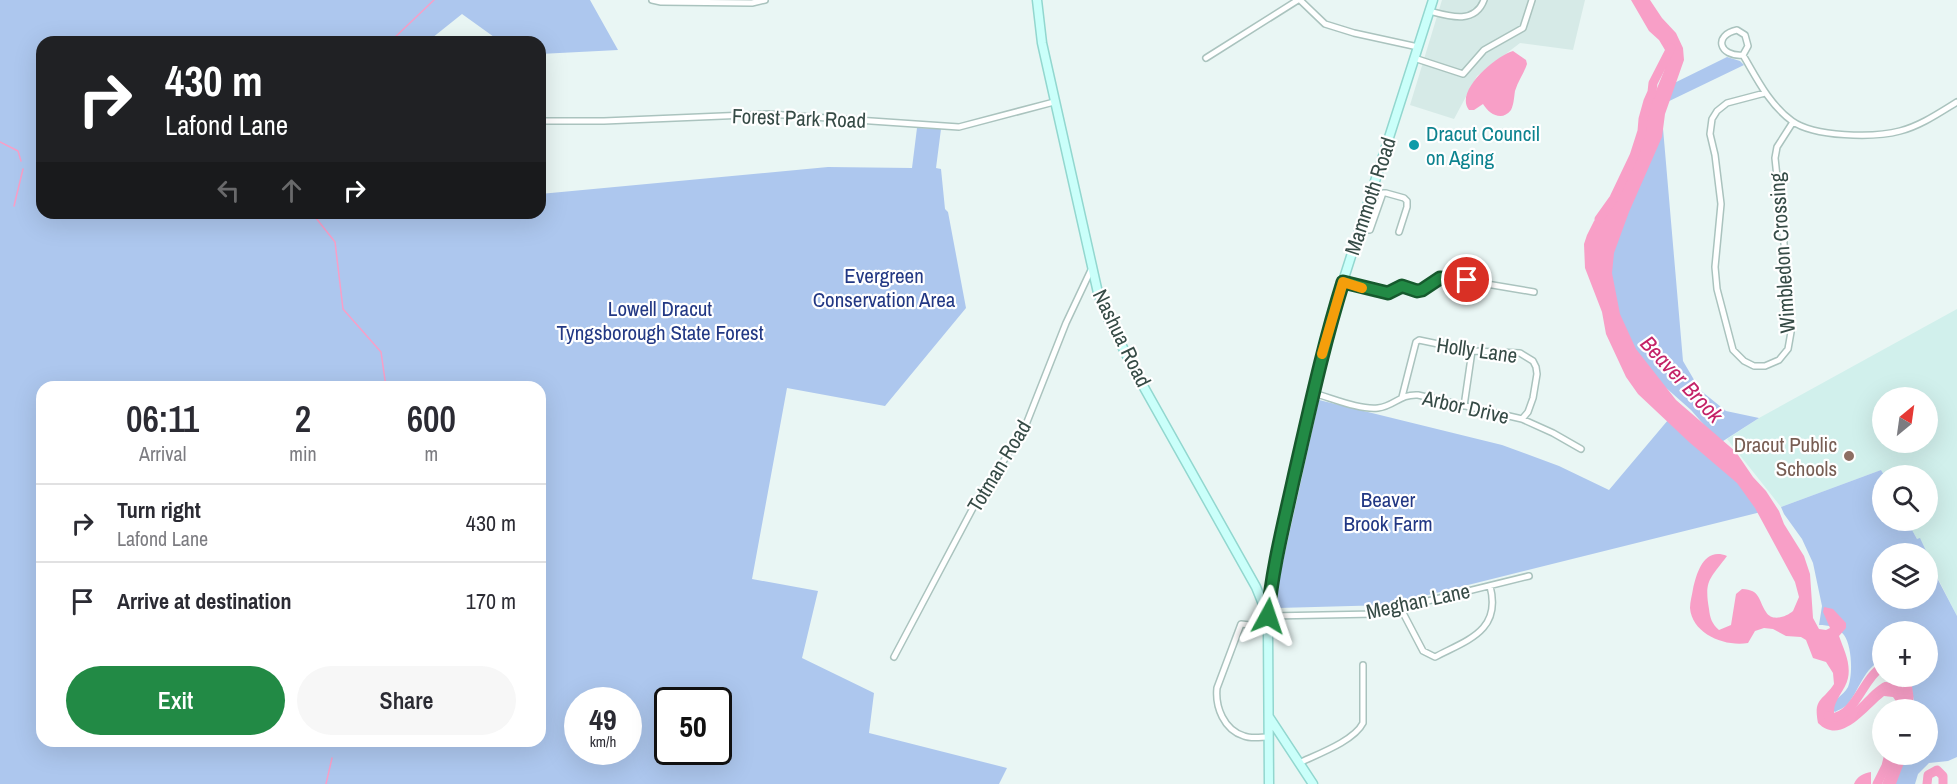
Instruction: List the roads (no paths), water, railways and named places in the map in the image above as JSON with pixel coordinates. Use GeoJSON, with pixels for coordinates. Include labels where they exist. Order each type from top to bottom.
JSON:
{"type":"FeatureCollection","features":[{"type":"Feature","properties":{"kind":"main road","name":"Nashua Road"},"geometry":{"type":"LineString","coordinates":[[1037,0],[1042,43],[1091,270],[1107,316],[1120,344],[1256,587],[1268,616]]}},
{"type":"Feature","properties":{"kind":"main road","name":"Mammoth Road"},"geometry":{"type":"LineString","coordinates":[[1269,784],[1268,616],[1271,584],[1329,325],[1432,0]]}},
{"type":"Feature","properties":{"kind":"main road"},"geometry":{"type":"LineString","coordinates":[[1269,717],[1312,784]]}},
{"type":"Feature","properties":{"kind":"main road"},"geometry":{"type":"LineString","coordinates":[[1269,752],[1277,742],[1283,741]]}},
{"type":"Feature","properties":{"kind":"street"},"geometry":{"type":"LineString","coordinates":[[652,0],[749,3],[765,0]]}},
{"type":"Feature","properties":{"kind":"street"},"geometry":{"type":"LineString","coordinates":[[1206,58],[1299,0],[1325,24],[1418,47]]}},
{"type":"Feature","properties":{"kind":"street"},"geometry":{"type":"LineString","coordinates":[[1429,11],[1458,18],[1473,13],[1482,6],[1484,0]]}},
{"type":"Feature","properties":{"kind":"street"},"geometry":{"type":"LineString","coordinates":[[1414,58],[1463,74],[1484,51],[1522,28],[1532,0]]}},
{"type":"Feature","properties":{"kind":"street"},"geometry":{"type":"LineString","coordinates":[[1737,30],[1745,35],[1748,46],[1743,55],[1728,54],[1723,46],[1723,38],[1728,32],[1737,30]]}},
{"type":"Feature","properties":{"kind":"street"},"geometry":{"type":"LineString","coordinates":[[1743,55],[1765,93],[1793,122],[1809,129],[1835,133],[1898,132],[1957,102]]}},
{"type":"Feature","properties":{"kind":"street","name":"Wimbledon Crossing"},"geometry":{"type":"LineString","coordinates":[[1765,93],[1727,103],[1717,111],[1712,119],[1710,134],[1721,204],[1715,255],[1717,289],[1733,350],[1744,362],[1755,366],[1765,366],[1779,360],[1788,349],[1791,332],[1783,298],[1785,253],[1775,158],[1777,147],[1793,122]]}},
{"type":"Feature","properties":{"kind":"street","name":"Forest Park Road"},"geometry":{"type":"LineString","coordinates":[[546,121],[604,121],[769,114],[959,127],[1054,102]]}},
{"type":"Feature","properties":{"kind":"street"},"geometry":{"type":"LineString","coordinates":[[1360,229],[1370,230],[1383,193],[1386,193],[1407,201],[1399,232]]}},
{"type":"Feature","properties":{"kind":"street","name":"Totman Road"},"geometry":{"type":"LineString","coordinates":[[894,657],[974,506],[1024,429],[1065,324],[1091,270]]}},
{"type":"Feature","properties":{"kind":"street"},"geometry":{"type":"LineString","coordinates":[[1343,282],[1388,293],[1402,286],[1417,291],[1422,290],[1434,280],[1445,277],[1534,292]]}},
{"type":"Feature","properties":{"kind":"street","name":"Holly Lane"},"geometry":{"type":"LineString","coordinates":[[1402,397],[1416,342],[1419,340],[1472,351],[1520,353],[1533,361],[1537,374],[1533,398],[1528,412],[1522,419]]}},
{"type":"Feature","properties":{"kind":"street"},"geometry":{"type":"LineString","coordinates":[[1464,406],[1472,351]]}},
{"type":"Feature","properties":{"kind":"street","name":"Arbor Drive"},"geometry":{"type":"LineString","coordinates":[[1313,393],[1364,407],[1377,408],[1386,406],[1408,394],[1418,395],[1522,419],[1581,449]]}},
{"type":"Feature","properties":{"kind":"street","name":"Meghan Lane"},"geometry":{"type":"LineString","coordinates":[[1268,616],[1375,614],[1529,576]]}},
{"type":"Feature","properties":{"kind":"street"},"geometry":{"type":"LineString","coordinates":[[1401,609],[1423,651],[1435,657],[1478,635],[1486,626],[1493,597],[1490,586]]}},
{"type":"Feature","properties":{"kind":"street"},"geometry":{"type":"LineString","coordinates":[[1268,627],[1240,624],[1217,688],[1216,698],[1222,719],[1232,729],[1243,736],[1269,737]]}},
{"type":"Feature","properties":{"kind":"street"},"geometry":{"type":"LineString","coordinates":[[1299,763],[1359,730],[1363,723],[1363,665]]}},
{"type":"Feature","properties":{"kind":"waterway"},"geometry":{"type":"LineString","coordinates":[[396,36],[434,0]]}},
{"type":"Feature","properties":{"kind":"waterway","name":"Beaver Brook"},"geometry":{"type":"LineString","coordinates":[[1599,219],[1614,198],[1634,156],[1653,83],[1671,48]]}},
{"type":"Feature","properties":{"kind":"waterway"},"geometry":{"type":"LineString","coordinates":[[0,142],[18,151],[21,161]]}},
{"type":"Feature","properties":{"kind":"waterway"},"geometry":{"type":"LineString","coordinates":[[14,206],[23,169]]}},
{"type":"Feature","properties":{"kind":"waterway"},"geometry":{"type":"LineString","coordinates":[[317,219],[335,242],[343,309],[381,352],[385,381]]}},
{"type":"Feature","properties":{"kind":"waterway","name":"Beaver Brook"},"geometry":{"type":"LineString","coordinates":[[1828,716],[1830,718],[1839,716],[1853,705],[1872,676]]}},
{"type":"Feature","properties":{"kind":"waterway","name":"Beaver Brook"},"geometry":{"type":"LineString","coordinates":[[1908,687],[1909,699]]}},
{"type":"Feature","properties":{"kind":"waterway"},"geometry":{"type":"LineString","coordinates":[[326,784],[332,758]]}},
{"type":"Feature","properties":{"kind":"waterway","name":"Beaver Brook"},"geometry":{"type":"LineString","coordinates":[[1877,784],[1886,765]]}},
{"type":"Feature","properties":{"kind":"waterway","name":"Beaver Brook"},"geometry":{"type":"LineString","coordinates":[[1927,784],[1928,775],[1937,770],[1943,776],[1943,784]]}},
{"type":"Feature","properties":{"kind":"place","name":"Dracut Council on Aging"},"geometry":{"type":"Point","coordinates":[1414,145]}},
{"type":"Feature","properties":{"kind":"place","name":"Dracut Public Schools"},"geometry":{"type":"Point","coordinates":[1849,456]}},
{"type":"Feature","properties":{"kind":"park label","name":"Evergreen Conservation Area"},"geometry":{"type":"Point","coordinates":[884,287]}},
{"type":"Feature","properties":{"kind":"park label","name":"Lowell Dracut Tyngsborough State Forest"},"geometry":{"type":"Point","coordinates":[660,320]}},
{"type":"Feature","properties":{"kind":"park label","name":"Beaver Brook Farm"},"geometry":{"type":"Point","coordinates":[1388,511]}}]}
